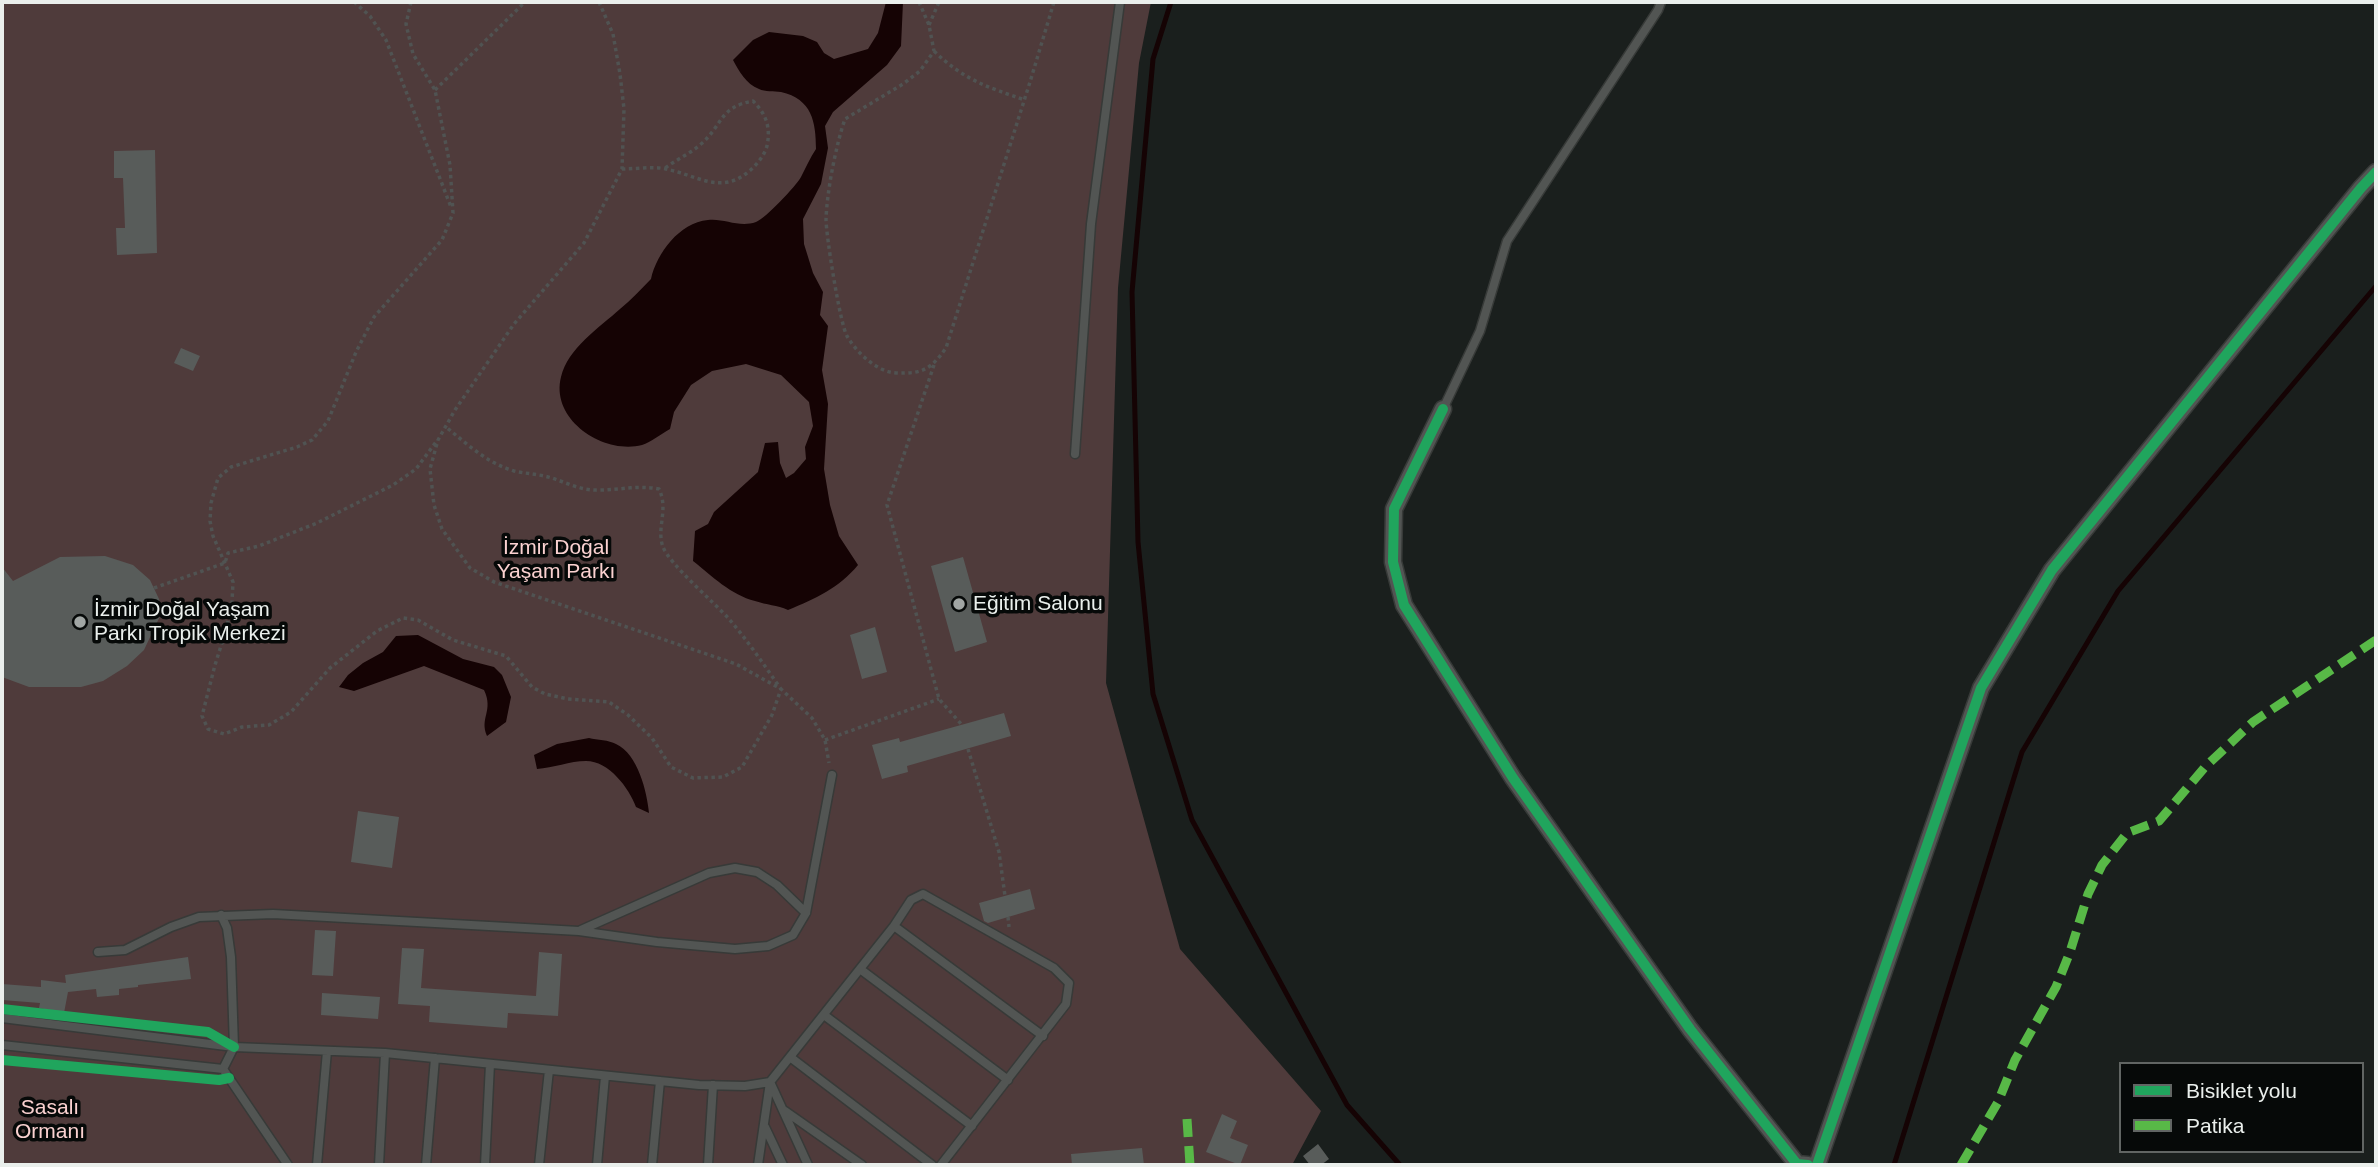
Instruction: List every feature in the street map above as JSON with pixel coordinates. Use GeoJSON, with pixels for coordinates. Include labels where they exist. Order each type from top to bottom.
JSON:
{"type":"FeatureCollection","features":[{"type":"Feature","properties":{"kind":"street"},"geometry":{"type":"LineString","coordinates":[[1817,1165],[1981,688],[2052,570],[2376,172]]}},
{"type":"Feature","properties":{"kind":"street"},"geometry":{"type":"LineString","coordinates":[[1443,410],[1416,459],[1394,509],[1393,562],[1404,605],[1513,779],[1690,1028],[1797,1164],[1808,1165]]}},
{"type":"Feature","properties":{"kind":"lane"},"geometry":{"type":"LineString","coordinates":[[1075,454],[1091,224],[1120,2]]}},
{"type":"Feature","properties":{"kind":"lane"},"geometry":{"type":"LineString","coordinates":[[1443,410],[1480,331],[1507,241],[1661,2]]}},
{"type":"Feature","properties":{"kind":"lane"},"geometry":{"type":"LineString","coordinates":[[98,952],[125,950],[171,926],[199,917],[221,915],[318,915],[579,931],[735,949],[768,946],[793,935],[806,913],[832,775]]}},
{"type":"Feature","properties":{"kind":"lane"},"geometry":{"type":"LineString","coordinates":[[579,931],[709,873],[735,868],[757,872],[777,885],[806,913]]}},
{"type":"Feature","properties":{"kind":"lane"},"geometry":{"type":"LineString","coordinates":[[758,1165],[770,1082],[911,901],[923,894],[1054,968],[1069,983],[1066,1004],[941,1165]]}},
{"type":"Feature","properties":{"kind":"lane"},"geometry":{"type":"LineString","coordinates":[[221,915],[231,957],[234,1047],[223,1069]]}},
{"type":"Feature","properties":{"kind":"lane"},"geometry":{"type":"LineString","coordinates":[[894,926],[1043,1036]]}},
{"type":"Feature","properties":{"kind":"lane"},"geometry":{"type":"LineString","coordinates":[[860,969],[1008,1080]]}},
{"type":"Feature","properties":{"kind":"lane"},"geometry":{"type":"LineString","coordinates":[[824,1014],[972,1126]]}},
{"type":"Feature","properties":{"kind":"lane"},"geometry":{"type":"LineString","coordinates":[[2,1018],[234,1047],[385,1053],[713,1085],[745,1086],[770,1082]]}},
{"type":"Feature","properties":{"kind":"lane"},"geometry":{"type":"LineString","coordinates":[[2,1045],[223,1069],[288,1165]]}},
{"type":"Feature","properties":{"kind":"lane"},"geometry":{"type":"LineString","coordinates":[[317,1165],[327,1051]]}},
{"type":"Feature","properties":{"kind":"lane"},"geometry":{"type":"LineString","coordinates":[[379,1165],[385,1053]]}},
{"type":"Feature","properties":{"kind":"lane"},"geometry":{"type":"LineString","coordinates":[[790,1057],[932,1165]]}},
{"type":"Feature","properties":{"kind":"lane"},"geometry":{"type":"LineString","coordinates":[[426,1165],[435,1058]]}},
{"type":"Feature","properties":{"kind":"lane"},"geometry":{"type":"LineString","coordinates":[[485,1165],[490,1063]]}},
{"type":"Feature","properties":{"kind":"lane"},"geometry":{"type":"LineString","coordinates":[[540,1165],[549,1070]]}},
{"type":"Feature","properties":{"kind":"lane"},"geometry":{"type":"LineString","coordinates":[[597,1165],[605,1076]]}},
{"type":"Feature","properties":{"kind":"lane"},"geometry":{"type":"LineString","coordinates":[[652,1165],[660,1081]]}},
{"type":"Feature","properties":{"kind":"lane"},"geometry":{"type":"LineString","coordinates":[[770,1082],[808,1165]]}},
{"type":"Feature","properties":{"kind":"lane"},"geometry":{"type":"LineString","coordinates":[[708,1165],[713,1085]]}},
{"type":"Feature","properties":{"kind":"lane"},"geometry":{"type":"LineString","coordinates":[[785,1111],[862,1165]]}},
{"type":"Feature","properties":{"kind":"lane"},"geometry":{"type":"LineString","coordinates":[[764,1125],[783,1165]]}},
{"type":"Feature","properties":{"kind":"path"},"geometry":{"type":"LineString","coordinates":[[354,2],[370,16],[386,40],[453,213]]}},
{"type":"Feature","properties":{"kind":"path"},"geometry":{"type":"LineString","coordinates":[[411,2],[406,24],[413,54],[435,90],[450,165],[453,213],[442,240],[374,317],[356,352],[328,421],[312,440],[298,447],[231,467],[218,478],[211,503],[210,521],[213,536],[233,582],[226,630],[202,716],[208,729],[224,734],[242,727],[269,725],[291,712],[330,667],[377,631],[403,618],[418,620],[453,640],[506,656],[532,687],[545,694],[568,699],[609,702],[628,715],[652,738],[671,767],[693,778],[723,777],[742,767],[772,715],[781,689]]}},
{"type":"Feature","properties":{"kind":"path"},"geometry":{"type":"LineString","coordinates":[[435,90],[525,2]]}},
{"type":"Feature","properties":{"kind":"path"},"geometry":{"type":"LineString","coordinates":[[225,563],[228,553],[259,546],[317,523],[393,485],[416,469],[514,324],[584,243],[622,169],[624,109],[620,74],[613,34],[599,2]]}},
{"type":"Feature","properties":{"kind":"path"},"geometry":{"type":"LineString","coordinates":[[919,2],[929,25],[934,51],[954,70],[968,79],[1025,100]]}},
{"type":"Feature","properties":{"kind":"path"},"geometry":{"type":"LineString","coordinates":[[929,25],[939,2]]}},
{"type":"Feature","properties":{"kind":"path"},"geometry":{"type":"LineString","coordinates":[[962,725],[939,699],[887,505],[934,364],[946,348],[1054,2]]}},
{"type":"Feature","properties":{"kind":"path"},"geometry":{"type":"LineString","coordinates":[[934,51],[920,71],[903,84],[845,119],[839,136],[826,222],[845,333],[861,356],[892,373],[919,373],[934,364]]}},
{"type":"Feature","properties":{"kind":"path"},"geometry":{"type":"LineString","coordinates":[[622,169],[664,169],[709,182],[727,184],[739,180],[755,166],[766,149],[768,136],[765,113],[753,101],[739,104],[724,114],[712,133],[698,147],[664,169]]}},
{"type":"Feature","properties":{"kind":"path"},"geometry":{"type":"LineString","coordinates":[[446,427],[495,464],[517,472],[540,474],[580,488],[599,491],[643,486],[659,489],[665,501],[663,548],[728,618],[781,689],[812,718],[825,740],[832,775]]}},
{"type":"Feature","properties":{"kind":"path"},"geometry":{"type":"LineString","coordinates":[[438,440],[430,469],[434,505],[442,529],[470,568],[494,582],[736,664],[781,689]]}},
{"type":"Feature","properties":{"kind":"path"},"geometry":{"type":"LineString","coordinates":[[154,588],[225,563]]}},
{"type":"Feature","properties":{"kind":"path"},"geometry":{"type":"LineString","coordinates":[[825,740],[939,699]]}},
{"type":"Feature","properties":{"kind":"path"},"geometry":{"type":"LineString","coordinates":[[968,749],[999,852],[1005,895]]}},
{"type":"Feature","properties":{"kind":"green space","name":"İzmir Doğal Yaşam Parkı"},"geometry":{"type":"Polygon","coordinates":[[[2,2],[1151,2],[1139,63],[1118,288],[1106,683],[1180,949],[1321,1111],[1292,1165],[2,1165],[2,2]]]}},
{"type":"Feature","properties":{"kind":"shaded area"},"geometry":{"type":"Polygon","coordinates":[[[886,2],[903,2],[901,46],[887,65],[833,112],[825,126],[828,148],[821,184],[803,219],[804,244],[813,273],[823,292],[820,315],[828,326],[822,370],[828,404],[824,469],[839,536],[858,565],[826,592],[788,610],[738,594],[693,561],[695,531],[708,524],[714,512],[758,472],[765,443],[778,442],[780,463],[786,478],[794,473],[806,459],[805,447],[813,426],[809,402],[781,375],[746,364],[712,371],[691,385],[674,412],[670,429],[645,444],[627,447],[597,439],[583,431],[572,420],[560,393],[561,377],[577,348],[651,279],[658,259],[679,233],[697,222],[708,220],[744,224],[756,222],[780,202],[801,177],[816,149],[813,121],[806,106],[791,95],[754,87],[743,77],[733,60],[753,40],[769,32],[803,36],[817,42],[824,53],[834,59],[868,49],[878,33],[886,2]]]}},
{"type":"Feature","properties":{"kind":"shaded area"},"geometry":{"type":"Polygon","coordinates":[[[418,635],[463,659],[494,667],[502,675],[511,697],[506,722],[487,736],[485,724],[488,704],[484,690],[424,666],[354,691],[339,687],[348,675],[363,663],[383,652],[396,636],[418,635]]]}},
{"type":"Feature","properties":{"kind":"shaded area"},"geometry":{"type":"Polygon","coordinates":[[[589,738],[613,743],[630,756],[640,774],[649,813],[636,807],[617,777],[594,762],[580,761],[537,769],[534,755],[557,744],[589,738]]]}},
{"type":"Feature","properties":{"kind":"building"},"geometry":{"type":"Polygon","coordinates":[[[155,150],[157,253],[117,255],[116,228],[125,228],[123,178],[114,178],[114,151],[155,150]]]}},
{"type":"Feature","properties":{"kind":"building"},"geometry":{"type":"Polygon","coordinates":[[[181,348],[200,356],[193,371],[174,363],[181,348]]]}},
{"type":"Feature","properties":{"kind":"building","name":"İzmir Doğal Yaşam Parkı Tropik Merkezi"},"geometry":{"type":"Polygon","coordinates":[[[105,556],[133,565],[150,580],[159,599],[161,614],[144,650],[127,666],[103,681],[81,687],[29,687],[2,677],[2,567],[13,581],[60,557],[105,556]]]}},
{"type":"Feature","properties":{"kind":"building","name":"Eğitim Salonu"},"geometry":{"type":"Polygon","coordinates":[[[963,557],[987,642],[955,652],[931,566],[963,557]]]}},
{"type":"Feature","properties":{"kind":"building"},"geometry":{"type":"Polygon","coordinates":[[[875,627],[887,672],[862,679],[850,635],[875,627]]]}},
{"type":"Feature","properties":{"kind":"building"},"geometry":{"type":"Polygon","coordinates":[[[1004,713],[1011,736],[907,766],[908,772],[882,779],[872,745],[899,738],[900,742],[1004,713]]]}},
{"type":"Feature","properties":{"kind":"building"},"geometry":{"type":"Polygon","coordinates":[[[358,811],[399,817],[392,868],[351,862],[358,811]]]}},
{"type":"Feature","properties":{"kind":"building"},"geometry":{"type":"Polygon","coordinates":[[[1030,889],[1035,909],[988,923],[984,921],[979,903],[1030,889]]]}},
{"type":"Feature","properties":{"kind":"building"},"geometry":{"type":"Polygon","coordinates":[[[315,930],[336,931],[333,976],[312,975],[315,930]]]}},
{"type":"Feature","properties":{"kind":"building"},"geometry":{"type":"Polygon","coordinates":[[[402,948],[424,949],[421,988],[536,996],[539,952],[562,954],[558,1016],[508,1013],[507,1028],[429,1022],[430,1006],[398,1004],[402,948]]]}},
{"type":"Feature","properties":{"kind":"building"},"geometry":{"type":"Polygon","coordinates":[[[188,957],[191,979],[119,989],[119,995],[97,997],[96,989],[68,992],[64,1013],[39,1008],[40,1003],[2,1000],[2,984],[41,987],[41,980],[66,983],[65,975],[188,957]]]}},
{"type":"Feature","properties":{"kind":"building"},"geometry":{"type":"Polygon","coordinates":[[[322,993],[380,997],[378,1019],[321,1015],[322,993]]]}},
{"type":"Feature","properties":{"kind":"building"},"geometry":{"type":"Polygon","coordinates":[[[1222,1114],[1237,1121],[1230,1138],[1248,1145],[1240,1165],[1206,1152],[1222,1114]]]}},
{"type":"Feature","properties":{"kind":"building"},"geometry":{"type":"Polygon","coordinates":[[[1318,1144],[1329,1159],[1321,1165],[1310,1165],[1303,1156],[1318,1144]]]}},
{"type":"Feature","properties":{"kind":"building"},"geometry":{"type":"Polygon","coordinates":[[[1142,1148],[1144,1165],[1072,1165],[1071,1154],[1142,1148]]]}},
{"type":"Feature","properties":{"kind":"waterway"},"geometry":{"type":"LineString","coordinates":[[1171,2],[1153,59],[1132,292],[1138,542],[1153,694],[1192,820],[1347,1105],[1400,1165]]}},
{"type":"Feature","properties":{"kind":"waterway"},"geometry":{"type":"LineString","coordinates":[[1894,1165],[2022,752],[2118,591],[2376,286]]}},
{"type":"Feature","properties":{"kind":"marked path"},"geometry":{"type":"LineString","coordinates":[[1961,1165],[1998,1102],[2015,1060],[2056,987],[2088,894],[2102,865],[2127,833],[2159,821],[2205,767],[2253,722],[2376,640]]}},
{"type":"Feature","properties":{"kind":"marked path"},"geometry":{"type":"LineString","coordinates":[[1187,1119],[1190,1165]]}},
{"type":"Feature","properties":{"kind":"cycle path"},"geometry":{"type":"LineString","coordinates":[[1817,1165],[1981,688],[2052,570],[2376,172]]}},
{"type":"Feature","properties":{"kind":"cycle path"},"geometry":{"type":"LineString","coordinates":[[1443,409],[1394,509],[1393,562],[1404,605],[1513,778],[1690,1029],[1797,1164],[1808,1165]]}},
{"type":"Feature","properties":{"kind":"cycle path"},"geometry":{"type":"LineString","coordinates":[[2,1009],[208,1032],[234,1047]]}},
{"type":"Feature","properties":{"kind":"cycle path"},"geometry":{"type":"LineString","coordinates":[[2,1060],[219,1080],[229,1078]]}},
{"type":"Feature","properties":{"kind":"place","name":"Eğitim Salonu"},"geometry":{"type":"Point","coordinates":[959,604]}},
{"type":"Feature","properties":{"kind":"place","name":"İzmir Doğal Yaşam Parkı Tropik Merkezi"},"geometry":{"type":"Point","coordinates":[80,622]}},
{"type":"Feature","properties":{"kind":"park label","name":"Sasalı Ormanı"},"geometry":{"type":"Point","coordinates":[50,1120]}}]}
